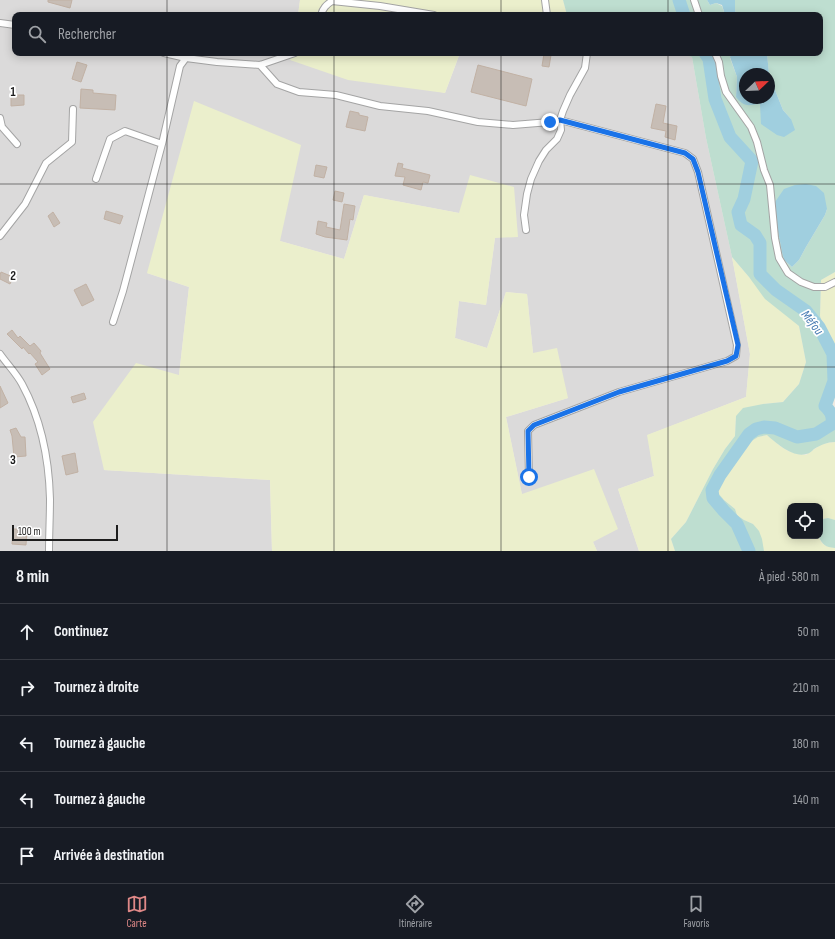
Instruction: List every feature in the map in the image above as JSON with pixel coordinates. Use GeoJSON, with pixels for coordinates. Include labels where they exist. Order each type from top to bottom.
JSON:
{"type":"FeatureCollection","features":[{"type":"Feature","properties":{"kind":"street"},"geometry":{"type":"LineString","coordinates":[[545,0],[547,12]]}},
{"type":"Feature","properties":{"kind":"street"},"geometry":{"type":"LineString","coordinates":[[694,0],[698,12]]}},
{"type":"Feature","properties":{"kind":"street"},"geometry":{"type":"LineString","coordinates":[[322,12],[327,4],[332,1],[380,6],[416,12]]}},
{"type":"Feature","properties":{"kind":"street"},"geometry":{"type":"LineString","coordinates":[[0,23],[12,24]]}},
{"type":"Feature","properties":{"kind":"street"},"geometry":{"type":"LineString","coordinates":[[177,56],[216,62],[260,65],[286,56]]}},
{"type":"Feature","properties":{"kind":"street"},"geometry":{"type":"LineString","coordinates":[[526,230],[524,214],[531,179],[546,150],[557,139],[561,130],[560,120],[563,111],[570,94],[586,68],[587,56]]}},
{"type":"Feature","properties":{"kind":"street"},"geometry":{"type":"LineString","coordinates":[[716,56],[719,62],[721,76],[726,92],[751,127],[757,142],[764,170],[770,185],[778,258],[788,274],[801,282],[814,287],[825,287],[835,282]]}},
{"type":"Feature","properties":{"kind":"street"},"geometry":{"type":"LineString","coordinates":[[113,322],[123,291],[162,144],[180,66],[186,58]]}},
{"type":"Feature","properties":{"kind":"street"},"geometry":{"type":"LineString","coordinates":[[260,65],[278,84],[299,92],[336,96],[380,106],[428,111],[478,122],[513,124],[560,120],[685,153],[693,159],[698,172],[738,345],[736,356],[727,361],[619,392],[534,425],[528,431],[529,477]]}},
{"type":"Feature","properties":{"kind":"street"},"geometry":{"type":"LineString","coordinates":[[0,236],[25,204],[46,163],[72,142],[73,109]]}},
{"type":"Feature","properties":{"kind":"street"},"geometry":{"type":"LineString","coordinates":[[0,118],[2,127],[18,144]]}},
{"type":"Feature","properties":{"kind":"street"},"geometry":{"type":"LineString","coordinates":[[96,179],[110,139],[125,132],[162,144]]}},
{"type":"Feature","properties":{"kind":"street"},"geometry":{"type":"LineString","coordinates":[[0,354],[21,384],[34,411],[41,434],[48,468],[50,500],[49,551]]}},
{"type":"Feature","properties":{"kind":"shaded area"},"geometry":{"type":"Polygon","coordinates":[[[0,0],[300,0],[298,12],[12,12],[12,56],[292,56],[291,60],[445,93],[459,56],[692,57],[706,138],[732,257],[750,354],[746,397],[648,435],[654,476],[618,489],[639,551],[597,551],[593,542],[522,495],[506,417],[568,398],[533,353],[527,294],[506,292],[487,348],[455,338],[459,301],[486,305],[495,238],[459,213],[364,195],[344,259],[280,241],[147,273],[189,287],[179,375],[104,470],[270,480],[272,551],[0,551],[0,0]]]}},
{"type":"Feature","properties":{"kind":"green space"},"geometry":{"type":"Polygon","coordinates":[[[300,0],[563,0],[566,12],[476,12],[298,12],[300,0]]]}},
{"type":"Feature","properties":{"kind":"green space"},"geometry":{"type":"Polygon","coordinates":[[[563,0],[707,0],[710,5],[716,3],[722,6],[724,12],[566,12],[563,0]]]}},
{"type":"Feature","properties":{"kind":"green space"},"geometry":{"type":"Polygon","coordinates":[[[735,0],[835,0],[835,272],[821,280],[820,316],[823,325],[835,347],[835,390],[829,407],[835,413],[835,442],[824,444],[808,454],[801,455],[790,452],[767,435],[758,437],[750,442],[745,450],[738,456],[737,460],[719,484],[718,493],[735,509],[737,515],[753,524],[759,531],[764,551],[675,551],[671,539],[686,522],[713,469],[735,436],[736,416],[743,408],[783,402],[799,384],[806,362],[799,326],[765,299],[732,257],[706,138],[692,57],[688,56],[731,56],[730,58],[737,77],[736,97],[739,98],[739,104],[760,104],[791,119],[783,110],[775,90],[775,68],[768,68],[767,56],[823,56],[823,12],[736,12],[735,0]],[[827,209],[780,240],[784,260],[792,267],[799,260],[827,209]]]}},
{"type":"Feature","properties":{"kind":"green space"},"geometry":{"type":"Polygon","coordinates":[[[291,56],[459,56],[445,93],[348,80],[290,60],[291,56]]]}},
{"type":"Feature","properties":{"kind":"green space"},"geometry":{"type":"Polygon","coordinates":[[[194,101],[301,145],[280,241],[344,259],[364,195],[459,213],[470,175],[514,187],[518,237],[495,238],[486,305],[459,301],[455,338],[487,348],[506,292],[527,294],[533,353],[557,348],[568,398],[506,417],[522,494],[594,469],[618,529],[593,542],[597,551],[272,551],[270,480],[104,470],[93,422],[136,363],[179,375],[189,287],[147,273],[194,101]]]}},
{"type":"Feature","properties":{"kind":"green space"},"geometry":{"type":"Polygon","coordinates":[[[732,257],[749,277],[799,326],[806,362],[799,384],[783,402],[763,404],[736,416],[735,436],[713,469],[686,522],[671,539],[675,551],[639,551],[618,489],[654,476],[647,435],[746,397],[750,354],[732,257]]]}},
{"type":"Feature","properties":{"kind":"green space"},"geometry":{"type":"Polygon","coordinates":[[[835,272],[835,347],[823,325],[820,316],[821,280],[835,272]]]}},
{"type":"Feature","properties":{"kind":"green space"},"geometry":{"type":"Polygon","coordinates":[[[767,435],[788,451],[806,455],[822,444],[835,442],[835,520],[828,518],[823,519],[823,503],[787,503],[787,539],[820,539],[826,546],[835,548],[835,551],[764,551],[753,524],[737,515],[735,509],[718,493],[719,484],[737,460],[738,456],[745,450],[750,442],[758,437],[767,435]]]}},
{"type":"Feature","properties":{"kind":"green space"},"geometry":{"type":"Polygon","coordinates":[[[828,518],[835,520],[835,548],[825,545],[820,539],[823,539],[823,519],[828,518]]]}},
{"type":"Feature","properties":{"kind":"water"},"geometry":{"type":"Polygon","coordinates":[[[707,0],[735,0],[736,12],[724,12],[722,5],[716,3],[710,5],[707,0]]]}},
{"type":"Feature","properties":{"kind":"water"},"geometry":{"type":"Polygon","coordinates":[[[731,56],[767,56],[768,68],[739,68],[739,100],[736,97],[737,77],[731,56]]]}},
{"type":"Feature","properties":{"kind":"water"},"geometry":{"type":"Polygon","coordinates":[[[775,90],[783,110],[791,119],[795,130],[784,137],[777,135],[761,124],[760,104],[775,104],[775,90]]]}},
{"type":"Feature","properties":{"kind":"water"},"geometry":{"type":"Polygon","coordinates":[[[806,184],[816,186],[824,193],[827,209],[799,260],[792,267],[784,260],[775,215],[775,202],[784,189],[795,185],[806,184]]]}},
{"type":"Feature","properties":{"kind":"building"},"geometry":{"type":"Polygon","coordinates":[[[48,0],[72,0],[70,8],[48,2],[48,0]]]}},
{"type":"Feature","properties":{"kind":"building"},"geometry":{"type":"Polygon","coordinates":[[[544,56],[551,56],[549,67],[542,66],[544,56]]]}},
{"type":"Feature","properties":{"kind":"building"},"geometry":{"type":"Polygon","coordinates":[[[77,62],[87,65],[81,82],[72,79],[77,62]]]}},
{"type":"Feature","properties":{"kind":"building"},"geometry":{"type":"Polygon","coordinates":[[[478,65],[532,79],[526,106],[471,92],[478,65]]]}},
{"type":"Feature","properties":{"kind":"building"},"geometry":{"type":"Polygon","coordinates":[[[81,89],[93,90],[93,93],[116,95],[115,110],[80,108],[81,89]]]}},
{"type":"Feature","properties":{"kind":"building"},"geometry":{"type":"Polygon","coordinates":[[[11,95],[24,95],[24,105],[11,106],[11,95]]]}},
{"type":"Feature","properties":{"kind":"building"},"geometry":{"type":"Polygon","coordinates":[[[656,104],[666,106],[663,123],[677,126],[675,140],[665,137],[666,131],[651,128],[656,104]]]}},
{"type":"Feature","properties":{"kind":"building"},"geometry":{"type":"Polygon","coordinates":[[[350,111],[368,117],[365,131],[346,127],[350,111]]]}},
{"type":"Feature","properties":{"kind":"building"},"geometry":{"type":"Polygon","coordinates":[[[398,163],[403,164],[402,168],[430,175],[428,183],[423,182],[421,190],[403,185],[405,177],[395,176],[398,163]]]}},
{"type":"Feature","properties":{"kind":"building"},"geometry":{"type":"Polygon","coordinates":[[[316,165],[327,167],[324,178],[314,176],[316,165]]]}},
{"type":"Feature","properties":{"kind":"building"},"geometry":{"type":"Polygon","coordinates":[[[335,191],[344,193],[342,202],[333,200],[335,191]]]}},
{"type":"Feature","properties":{"kind":"building"},"geometry":{"type":"Polygon","coordinates":[[[344,204],[355,206],[353,220],[350,219],[347,240],[325,237],[316,234],[318,221],[327,223],[326,227],[340,230],[344,204]]]}},
{"type":"Feature","properties":{"kind":"building"},"geometry":{"type":"Polygon","coordinates":[[[106,211],[123,216],[120,224],[104,219],[106,211]]]}},
{"type":"Feature","properties":{"kind":"building"},"geometry":{"type":"Polygon","coordinates":[[[53,212],[60,223],[54,227],[48,216],[53,212]]]}},
{"type":"Feature","properties":{"kind":"building"},"geometry":{"type":"Polygon","coordinates":[[[1,272],[13,277],[10,284],[0,279],[1,272]]]}},
{"type":"Feature","properties":{"kind":"building"},"geometry":{"type":"Polygon","coordinates":[[[86,284],[94,300],[82,306],[74,290],[86,284]]]}},
{"type":"Feature","properties":{"kind":"building"},"geometry":{"type":"Polygon","coordinates":[[[12,330],[18,338],[20,336],[30,346],[34,343],[41,351],[40,353],[50,369],[42,375],[35,364],[38,362],[30,353],[29,354],[23,347],[22,349],[7,334],[12,330]]]}},
{"type":"Feature","properties":{"kind":"building"},"geometry":{"type":"Polygon","coordinates":[[[0,386],[8,403],[0,408],[0,386]]]}},
{"type":"Feature","properties":{"kind":"building"},"geometry":{"type":"Polygon","coordinates":[[[84,393],[86,399],[73,403],[71,397],[84,393]]]}},
{"type":"Feature","properties":{"kind":"building"},"geometry":{"type":"Polygon","coordinates":[[[16,428],[21,437],[25,437],[26,456],[14,457],[10,430],[16,428]]]}},
{"type":"Feature","properties":{"kind":"building"},"geometry":{"type":"Polygon","coordinates":[[[75,453],[78,472],[66,475],[62,456],[75,453]]]}},
{"type":"Feature","properties":{"kind":"building"},"geometry":{"type":"Polygon","coordinates":[[[13,529],[27,529],[26,545],[12,544],[13,529]]]}},
{"type":"Feature","properties":{"kind":"waterway","name":"Méfou"},"geometry":{"type":"LineString","coordinates":[[679,0],[683,12]]}},
{"type":"Feature","properties":{"kind":"waterway","name":"Méfou"},"geometry":{"type":"LineString","coordinates":[[707,56],[709,59],[715,99],[730,137],[752,161],[744,199],[738,212],[741,225],[755,235],[760,243],[760,274],[776,290],[806,311],[819,327],[833,354],[834,381],[825,406],[831,414],[832,424],[816,434],[797,437],[775,428],[764,427],[756,429],[749,434],[720,475],[712,490],[713,498],[737,524],[749,551]]}},
{"type":"Feature","properties":{"kind":"route"},"geometry":{"type":"LineString","coordinates":[[529,477],[528,431],[534,425],[619,392],[727,361],[736,356],[738,345],[698,172],[693,159],[685,153],[560,120],[550,122]]}}]}
